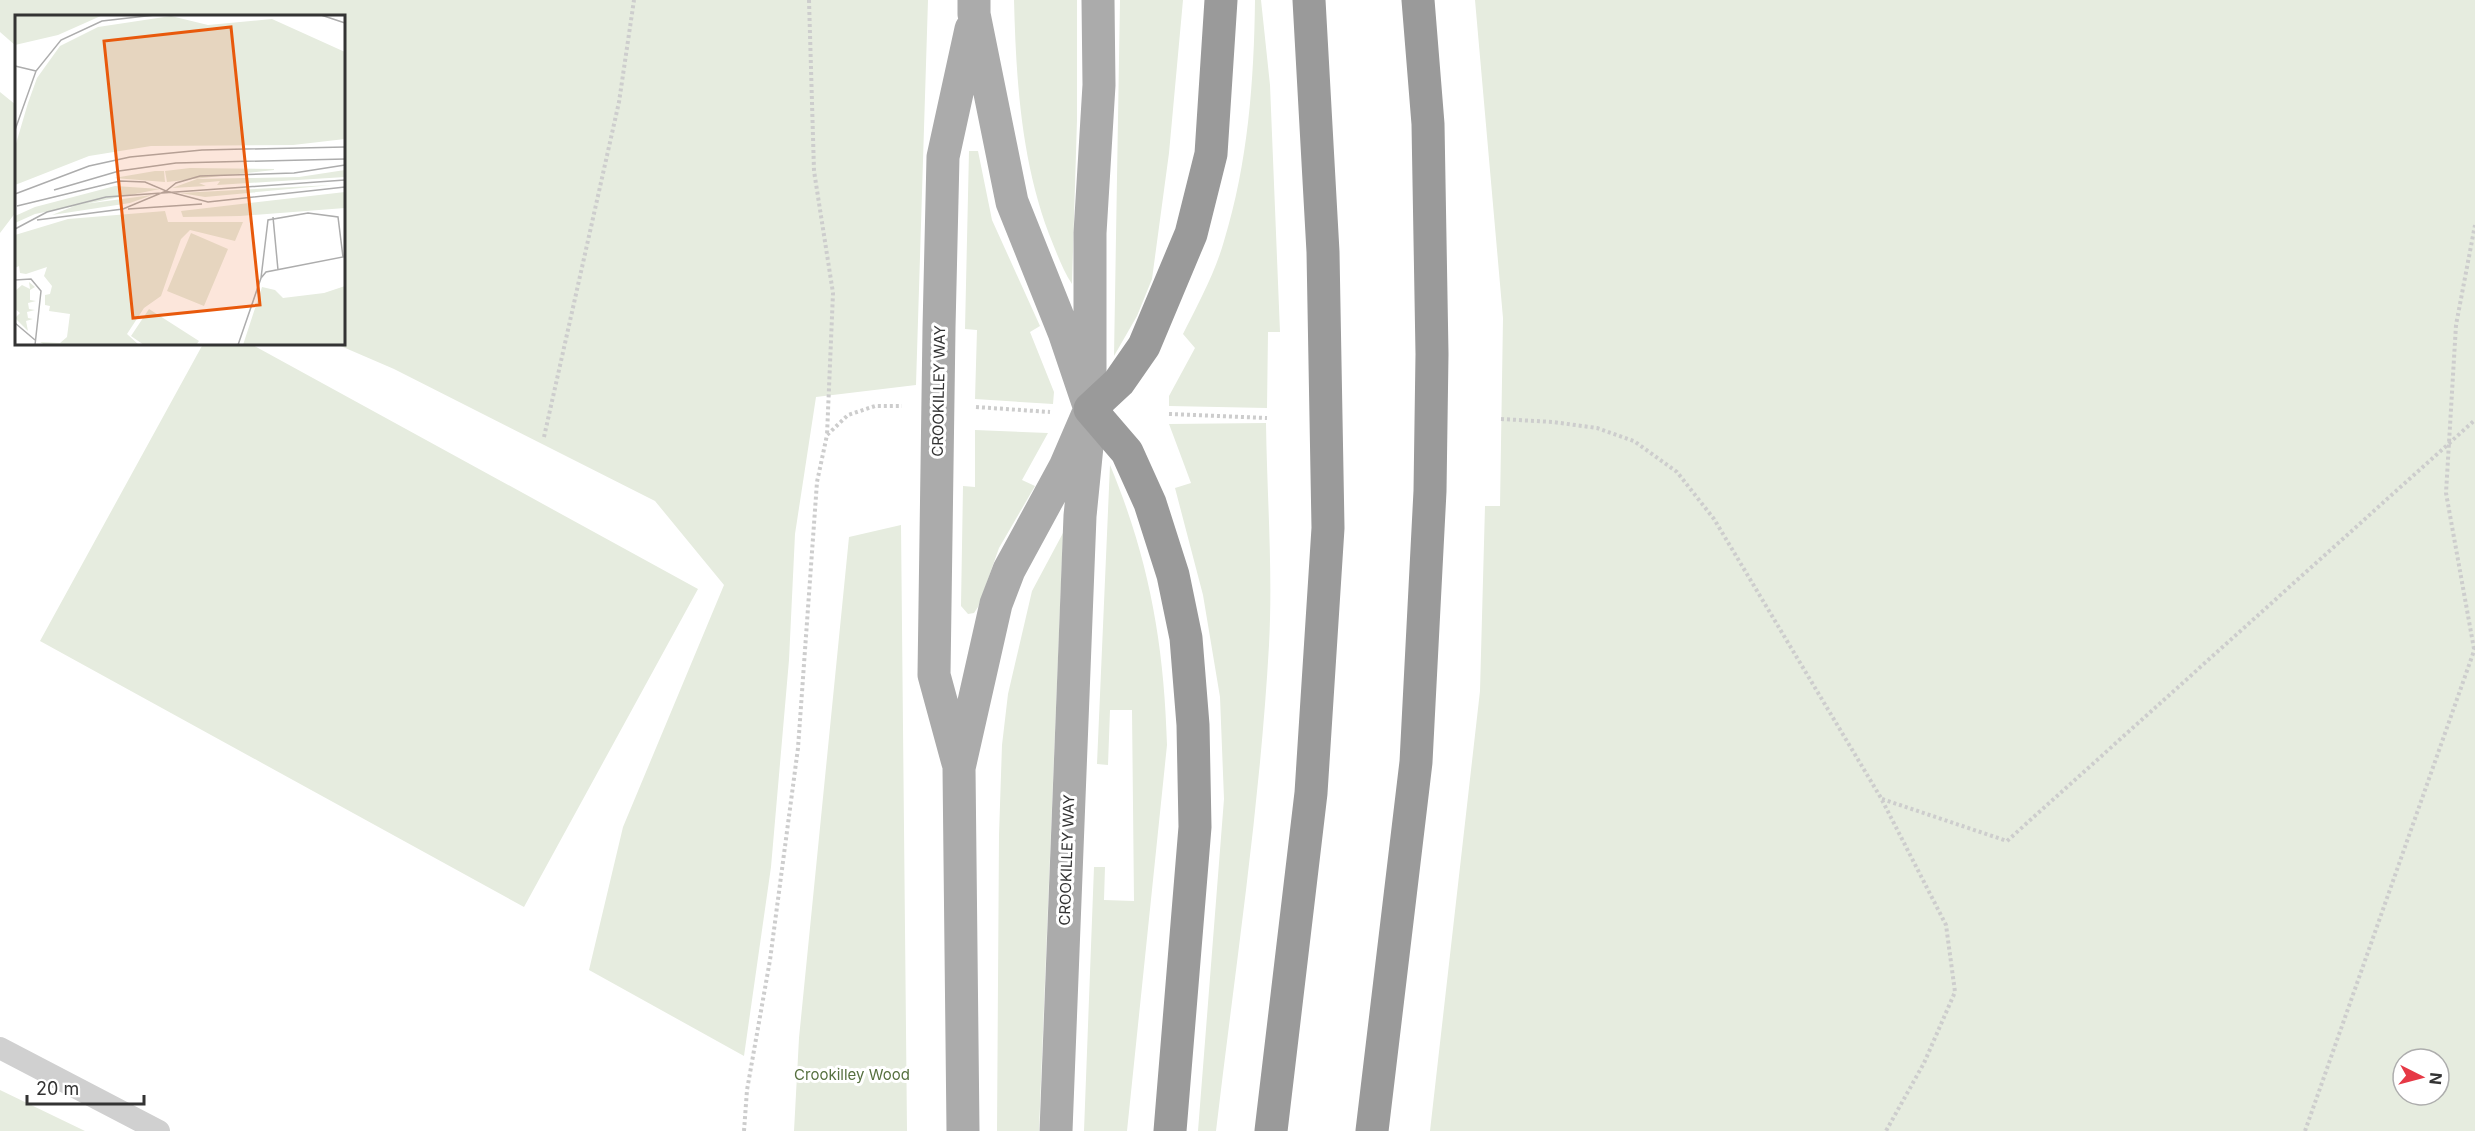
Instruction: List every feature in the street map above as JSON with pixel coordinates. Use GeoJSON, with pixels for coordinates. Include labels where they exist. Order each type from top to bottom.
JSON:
{"type":"FeatureCollection","features":[{"type":"Feature","properties":{"kind":"highway"},"geometry":{"type":"LineString","coordinates":[[1170,1131],[1195,827],[1193,725],[1186,638],[1173,575],[1150,503],[1127,452],[1090,410],[1119,382],[1144,346],[1191,234],[1211,153],[1221,0]]}},
{"type":"Feature","properties":{"kind":"highway"},"geometry":{"type":"LineString","coordinates":[[1271,1131],[1311,793],[1328,528],[1323,252],[1309,0]]}},
{"type":"Feature","properties":{"kind":"highway"},"geometry":{"type":"LineString","coordinates":[[1372,1131],[1416,762],[1430,491],[1432,354],[1428,147],[1418,0]]}},
{"type":"Feature","properties":{"kind":"main road","name":"CROOKILLEY WAY"},"geometry":{"type":"LineString","coordinates":[[1056,1131],[1080,516],[1090,410],[1090,233],[1099,85],[1098,0]]}},
{"type":"Feature","properties":{"kind":"main road","name":"CROOKILLEY WAY"},"geometry":{"type":"LineString","coordinates":[[963,1131],[959,768],[996,604],[1009,570],[1065,467],[1090,410],[1064,332],[1012,202],[974,7]]}},
{"type":"Feature","properties":{"kind":"main road","name":"CROOKILLEY WAY"},"geometry":{"type":"LineString","coordinates":[[959,768],[934,675],[939,328],[943,157],[974,7]]}},
{"type":"Feature","properties":{"kind":"lane"},"geometry":{"type":"LineString","coordinates":[[0,1048],[159,1131]]}},
{"type":"Feature","properties":{"kind":"path"},"geometry":{"type":"LineString","coordinates":[[544,437],[620,102],[634,0]]}},
{"type":"Feature","properties":{"kind":"path"},"geometry":{"type":"LineString","coordinates":[[744,1131],[747,1090],[770,960],[798,748],[817,482],[827,435],[833,293],[814,171],[809,0]]}},
{"type":"Feature","properties":{"kind":"path"},"geometry":{"type":"LineString","coordinates":[[2305,1131],[2475,649],[2446,493],[2456,325],[2475,225]]}},
{"type":"Feature","properties":{"kind":"path"},"geometry":{"type":"LineString","coordinates":[[827,435],[848,415],[875,406],[912,406]]}},
{"type":"Feature","properties":{"kind":"path"},"geometry":{"type":"LineString","coordinates":[[976,407],[1053,412]]}},
{"type":"Feature","properties":{"kind":"path"},"geometry":{"type":"LineString","coordinates":[[1169,414],[1267,418]]}},
{"type":"Feature","properties":{"kind":"path"},"geometry":{"type":"LineString","coordinates":[[1502,420],[1553,422],[1597,428],[1634,441],[1677,472],[1714,519],[1881,798],[1946,925],[1955,992],[1924,1063],[1886,1131]]}},
{"type":"Feature","properties":{"kind":"path"},"geometry":{"type":"LineString","coordinates":[[1881,798],[2007,841],[2475,420]]}},
{"type":"Feature","properties":{"kind":"green space"},"geometry":{"type":"Polygon","coordinates":[[[0,0],[928,0],[916,385],[816,397],[795,534],[789,660],[771,867],[744,1056],[589,970],[623,827],[724,585],[655,501],[394,369],[338,345],[345,345],[345,15],[15,15],[15,45],[0,32],[0,0]]]}},
{"type":"Feature","properties":{"kind":"green space"},"geometry":{"type":"Polygon","coordinates":[[[1014,0],[1077,0],[1077,120],[1072,284],[1049,234],[1026,148],[1016,59],[1014,0]]]}},
{"type":"Feature","properties":{"kind":"green space"},"geometry":{"type":"Polygon","coordinates":[[[1120,0],[1183,0],[1169,153],[1152,279],[1137,316],[1114,356],[1120,0]]]}},
{"type":"Feature","properties":{"kind":"green space"},"geometry":{"type":"Polygon","coordinates":[[[1255,0],[1261,0],[1270,85],[1280,332],[1268,332],[1267,408],[1169,406],[1169,396],[1195,348],[1183,334],[1216,265],[1239,182],[1251,91],[1255,0]]]}},
{"type":"Feature","properties":{"kind":"green space"},"geometry":{"type":"Polygon","coordinates":[[[1475,0],[2475,0],[2475,1131],[1430,1131],[1480,691],[1485,506],[1500,506],[1503,318],[1475,0]]]}},
{"type":"Feature","properties":{"kind":"green space"},"geometry":{"type":"Polygon","coordinates":[[[0,92],[15,104],[15,213],[0,233],[0,92]]]}},
{"type":"Feature","properties":{"kind":"green space"},"geometry":{"type":"Polygon","coordinates":[[[969,151],[978,151],[992,220],[1040,326],[1030,332],[1054,392],[1053,404],[975,399],[977,330],[965,329],[969,151]]]}},
{"type":"Feature","properties":{"kind":"green space"},"geometry":{"type":"Polygon","coordinates":[[[202,345],[253,345],[698,589],[524,907],[40,641],[202,345]]]}},
{"type":"Feature","properties":{"kind":"green space"},"geometry":{"type":"Polygon","coordinates":[[[1266,423],[1270,617],[1260,766],[1216,1131],[1198,1131],[1224,799],[1220,697],[1203,595],[1175,488],[1191,483],[1169,424],[1266,423]]]}},
{"type":"Feature","properties":{"kind":"green space"},"geometry":{"type":"Polygon","coordinates":[[[975,430],[1048,433],[1022,480],[1035,486],[999,548],[978,607],[974,613],[968,614],[961,606],[963,486],[975,487],[975,430]]]}},
{"type":"Feature","properties":{"kind":"green space"},"geometry":{"type":"Polygon","coordinates":[[[1110,465],[1135,534],[1152,602],[1162,671],[1167,745],[1127,1131],[1084,1131],[1094,867],[1105,867],[1104,900],[1134,901],[1132,710],[1110,710],[1108,765],[1097,764],[1110,465]]]}},
{"type":"Feature","properties":{"kind":"green space","name":"Crookilley Wood"},"geometry":{"type":"Polygon","coordinates":[[[901,525],[907,1131],[794,1131],[799,1038],[849,537],[901,525]]]}},
{"type":"Feature","properties":{"kind":"green space"},"geometry":{"type":"Polygon","coordinates":[[[1063,533],[1039,1131],[997,1131],[999,835],[1002,745],[1008,694],[1032,591],[1063,533]]]}},
{"type":"Feature","properties":{"kind":"green space"},"geometry":{"type":"Polygon","coordinates":[[[0,1090],[85,1131],[0,1131],[0,1090]]]}}]}
